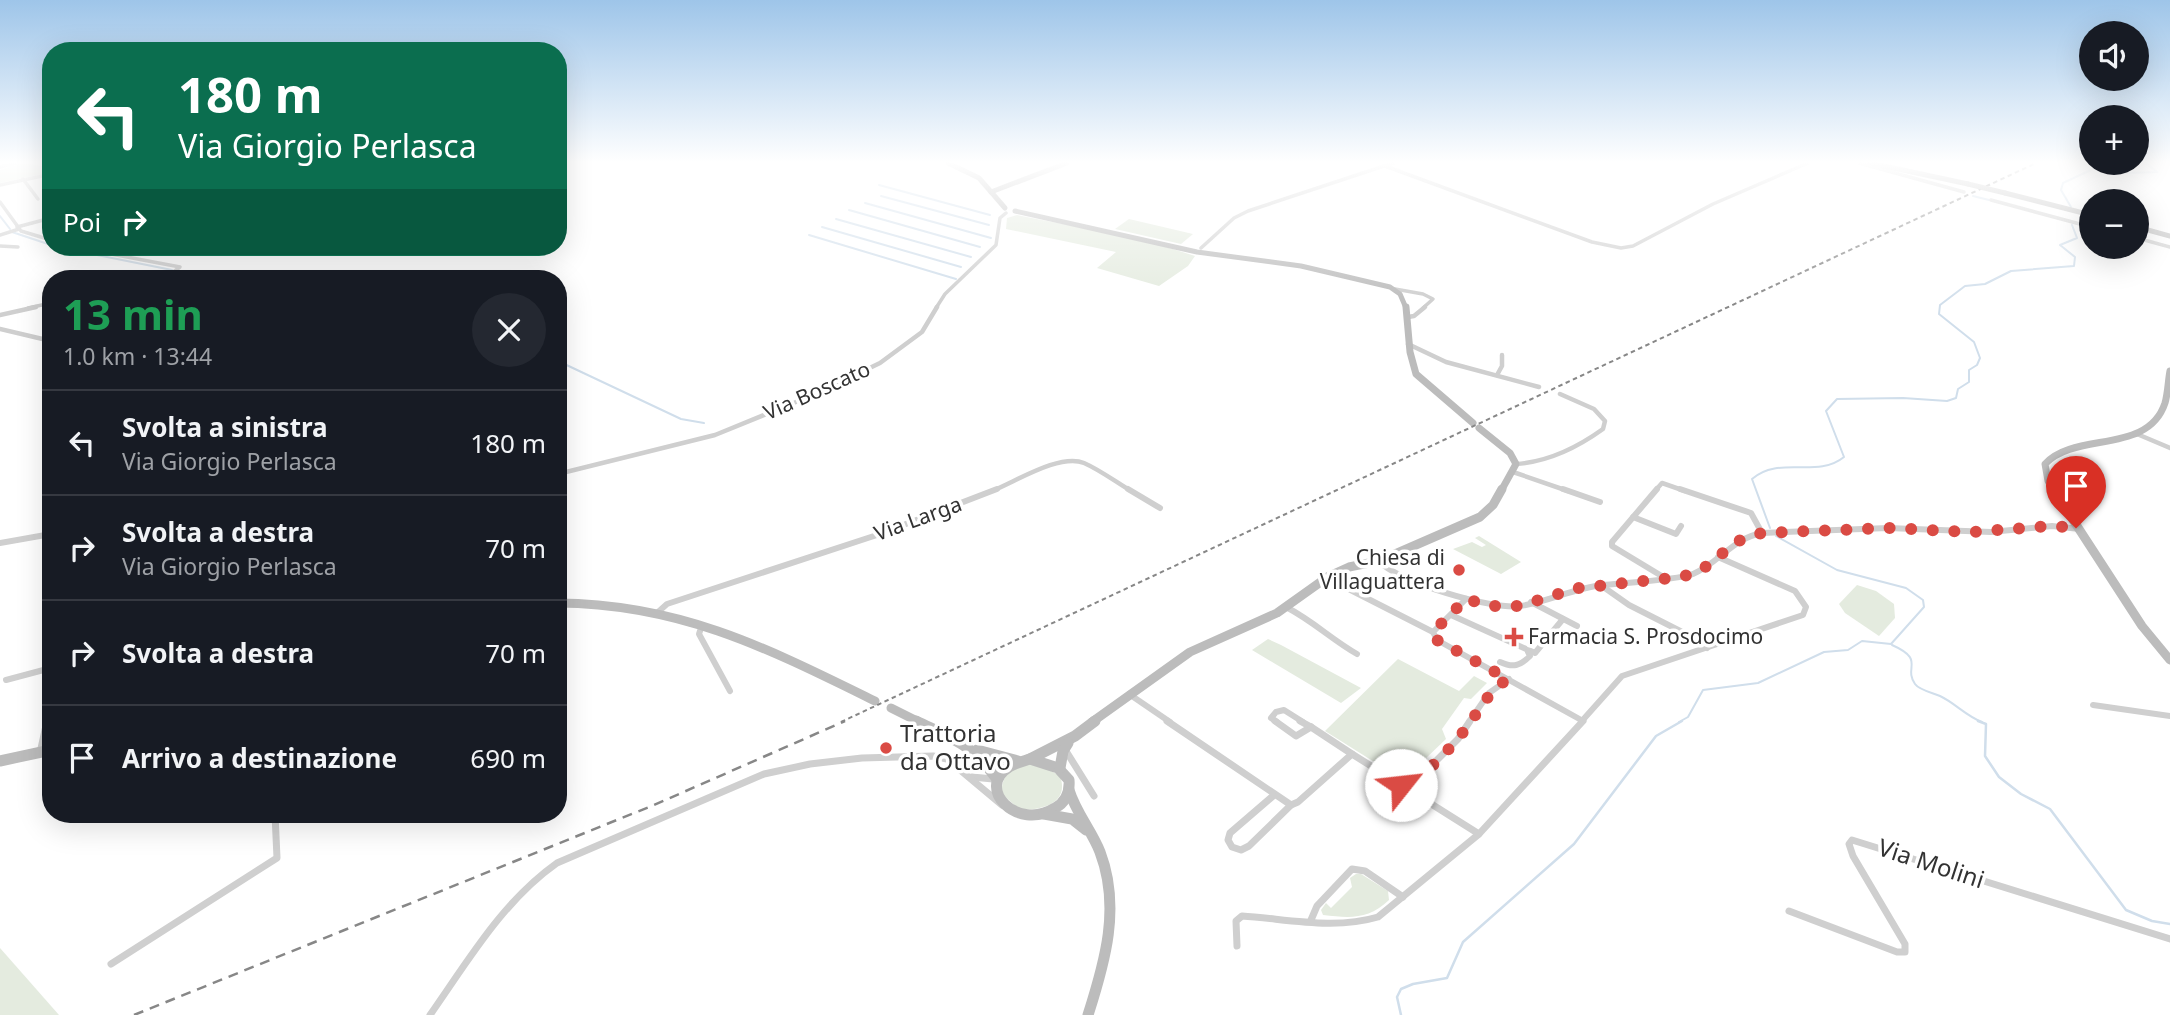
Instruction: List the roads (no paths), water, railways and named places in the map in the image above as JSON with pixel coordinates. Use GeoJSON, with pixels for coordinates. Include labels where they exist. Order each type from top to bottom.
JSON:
{"type":"FeatureCollection","features":[{"type":"Feature","properties":{"kind":"street"},"geometry":{"type":"LineString","coordinates":[[6,210],[18,228],[42,237]]}},
{"type":"Feature","properties":{"kind":"street","name":"Via Boscato"},"geometry":{"type":"LineString","coordinates":[[567,472],[715,435],[818,393],[880,363],[922,332],[945,294],[996,245],[1000,218],[1005,210]]}},
{"type":"Feature","properties":{"kind":"street"},"geometry":{"type":"LineString","coordinates":[[1009,210],[1192,249],[1197,253],[1234,218],[1250,210]]}},
{"type":"Feature","properties":{"kind":"street"},"geometry":{"type":"LineString","coordinates":[[1506,210],[1592,242],[1621,248],[1633,246],[1701,210]]}},
{"type":"Feature","properties":{"kind":"street"},"geometry":{"type":"LineString","coordinates":[[2029,210],[2078,223]]}},
{"type":"Feature","properties":{"kind":"street"},"geometry":{"type":"LineString","coordinates":[[0,235],[42,221]]}},
{"type":"Feature","properties":{"kind":"street"},"geometry":{"type":"LineString","coordinates":[[2149,230],[2170,236]]}},
{"type":"Feature","properties":{"kind":"street"},"geometry":{"type":"LineString","coordinates":[[2149,241],[2170,247]]}},
{"type":"Feature","properties":{"kind":"street"},"geometry":{"type":"LineString","coordinates":[[0,246],[18,247]]}},
{"type":"Feature","properties":{"kind":"street"},"geometry":{"type":"LineString","coordinates":[[1202,250],[1300,266],[1423,294],[1433,299],[1424,309],[1408,317]]}},
{"type":"Feature","properties":{"kind":"street"},"geometry":{"type":"LineString","coordinates":[[126,256],[180,267],[176,270]]}},
{"type":"Feature","properties":{"kind":"street"},"geometry":{"type":"LineString","coordinates":[[1395,289],[1404,301],[1408,317],[1408,357],[1416,374],[1510,453],[1515,468],[1600,502]]}},
{"type":"Feature","properties":{"kind":"street"},"geometry":{"type":"LineString","coordinates":[[0,315],[42,305]]}},
{"type":"Feature","properties":{"kind":"street"},"geometry":{"type":"LineString","coordinates":[[0,329],[42,339]]}},
{"type":"Feature","properties":{"kind":"street"},"geometry":{"type":"LineString","coordinates":[[1408,344],[1446,362],[1539,387]]}},
{"type":"Feature","properties":{"kind":"street"},"geometry":{"type":"LineString","coordinates":[[1497,375],[1502,366],[1502,355]]}},
{"type":"Feature","properties":{"kind":"street"},"geometry":{"type":"LineString","coordinates":[[2170,371],[2165,405],[2151,423],[2137,434],[2066,449],[2053,455],[2045,464],[2048,481],[2142,626],[2170,660]]}},
{"type":"Feature","properties":{"kind":"street"},"geometry":{"type":"LineString","coordinates":[[1004,807],[996,794],[997,779],[1009,765],[1062,747],[1129,694],[1190,652],[1286,607],[1327,578],[1349,567],[1379,561],[1480,517],[1493,505],[1515,468],[1603,429],[1605,421],[1594,409],[1560,394]]}},
{"type":"Feature","properties":{"kind":"street"},"geometry":{"type":"LineString","coordinates":[[2137,434],[2170,448]]}},
{"type":"Feature","properties":{"kind":"street","name":"Via Larga"},"geometry":{"type":"LineString","coordinates":[[657,613],[667,604],[945,512],[1048,467],[1074,460],[1082,462],[1160,508]]}},
{"type":"Feature","properties":{"kind":"street"},"geometry":{"type":"LineString","coordinates":[[1665,578],[1612,546],[1659,484],[1667,483],[1751,513],[1762,533]]}},
{"type":"Feature","properties":{"kind":"street"},"geometry":{"type":"LineString","coordinates":[[1633,517],[1676,534],[1681,526]]}},
{"type":"Feature","properties":{"kind":"street"},"geometry":{"type":"LineString","coordinates":[[1379,561],[1386,569],[1401,576],[1466,599],[1504,607],[1531,603],[1578,588],[1693,574],[1738,541],[1762,533],[1888,528],[1991,532],[2052,526],[2080,528]]}},
{"type":"Feature","properties":{"kind":"street"},"geometry":{"type":"LineString","coordinates":[[0,543],[42,536]]}},
{"type":"Feature","properties":{"kind":"street"},"geometry":{"type":"LineString","coordinates":[[1237,946],[1236,921],[1242,916],[1366,922],[1378,916],[1479,834],[1622,676],[1798,619],[1803,615],[1806,607],[1795,591],[1718,557]]}},
{"type":"Feature","properties":{"kind":"street"},"geometry":{"type":"LineString","coordinates":[[1327,578],[1433,632],[1437,640],[1583,721]]}},
{"type":"Feature","properties":{"kind":"street"},"geometry":{"type":"LineString","coordinates":[[1602,586],[1614,597],[1698,640],[1707,648]]}},
{"type":"Feature","properties":{"kind":"street"},"geometry":{"type":"LineString","coordinates":[[1433,632],[1466,599]]}},
{"type":"Feature","properties":{"kind":"street"},"geometry":{"type":"LineString","coordinates":[[567,603],[605,604],[657,613],[702,625],[750,642],[875,701]]}},
{"type":"Feature","properties":{"kind":"street"},"geometry":{"type":"LineString","coordinates":[[1531,603],[1577,626]]}},
{"type":"Feature","properties":{"kind":"street"},"geometry":{"type":"LineString","coordinates":[[1286,607],[1315,622],[1328,637],[1357,654]]}},
{"type":"Feature","properties":{"kind":"street"},"geometry":{"type":"LineString","coordinates":[[1451,615],[1535,653],[1563,619]]}},
{"type":"Feature","properties":{"kind":"street"},"geometry":{"type":"LineString","coordinates":[[702,625],[699,634],[730,691]]}},
{"type":"Feature","properties":{"kind":"street"},"geometry":{"type":"LineString","coordinates":[[1500,662],[1513,668],[1521,666],[1530,656],[1528,652]]}},
{"type":"Feature","properties":{"kind":"street"},"geometry":{"type":"LineString","coordinates":[[6,680],[42,670]]}},
{"type":"Feature","properties":{"kind":"street"},"geometry":{"type":"LineString","coordinates":[[1408,789],[1458,739],[1489,693],[1508,679]]}},
{"type":"Feature","properties":{"kind":"street"},"geometry":{"type":"LineString","coordinates":[[1129,694],[1273,796],[1291,805]]}},
{"type":"Feature","properties":{"kind":"street"},"geometry":{"type":"LineString","coordinates":[[2093,705],[2170,716]]}},
{"type":"Feature","properties":{"kind":"street"},"geometry":{"type":"LineString","coordinates":[[891,708],[970,748],[1024,760],[1041,759],[1060,768],[1068,782],[1073,806],[1091,835],[1108,874],[1111,932],[1088,1015]]}},
{"type":"Feature","properties":{"kind":"street"},"geometry":{"type":"LineString","coordinates":[[1311,727],[1296,736],[1271,718],[1276,712],[1284,710],[1311,727],[1352,754],[1479,834]]}},
{"type":"Feature","properties":{"kind":"street"},"geometry":{"type":"LineString","coordinates":[[1060,768],[1062,747]]}},
{"type":"Feature","properties":{"kind":"street"},"geometry":{"type":"LineString","coordinates":[[1062,747],[1094,796]]}},
{"type":"Feature","properties":{"kind":"street"},"geometry":{"type":"LineString","coordinates":[[970,748],[987,764],[997,779]]}},
{"type":"Feature","properties":{"kind":"street"},"geometry":{"type":"LineString","coordinates":[[0,761],[42,752]]}},
{"type":"Feature","properties":{"kind":"street"},"geometry":{"type":"LineString","coordinates":[[1273,796],[1230,833],[1228,840],[1232,847],[1241,850],[1249,846],[1291,805],[1298,802],[1352,754]]}},
{"type":"Feature","properties":{"kind":"street"},"geometry":{"type":"LineString","coordinates":[[430,1015],[528,885],[540,873],[557,863],[780,769],[862,758],[947,758],[1004,807],[1022,815],[1043,814],[1072,819],[1091,835]]}},
{"type":"Feature","properties":{"kind":"street"},"geometry":{"type":"LineString","coordinates":[[969,776],[981,774],[987,764]]}},
{"type":"Feature","properties":{"kind":"street"},"geometry":{"type":"LineString","coordinates":[[969,776],[997,779]]}},
{"type":"Feature","properties":{"kind":"street"},"geometry":{"type":"LineString","coordinates":[[1043,814],[1060,805],[1069,790]]}},
{"type":"Feature","properties":{"kind":"street"},"geometry":{"type":"LineString","coordinates":[[111,964],[277,858],[275,823]]}},
{"type":"Feature","properties":{"kind":"street","name":"Via Molini"},"geometry":{"type":"LineString","coordinates":[[1789,911],[1897,952],[1905,952],[1905,944],[1853,856],[1849,844],[1852,840],[2170,939]]}},
{"type":"Feature","properties":{"kind":"street"},"geometry":{"type":"LineString","coordinates":[[1311,920],[1317,906],[1352,869],[1365,871],[1403,897]]}},
{"type":"Feature","properties":{"kind":"waterway"},"geometry":{"type":"LineString","coordinates":[[850,210],[980,247]]}},
{"type":"Feature","properties":{"kind":"waterway"},"geometry":{"type":"LineString","coordinates":[[892,210],[991,238]]}},
{"type":"Feature","properties":{"kind":"waterway"},"geometry":{"type":"LineString","coordinates":[[935,210],[989,225]]}},
{"type":"Feature","properties":{"kind":"waterway"},"geometry":{"type":"LineString","coordinates":[[973,210],[990,215]]}},
{"type":"Feature","properties":{"kind":"waterway"},"geometry":{"type":"LineString","coordinates":[[0,216],[10,229]]}},
{"type":"Feature","properties":{"kind":"waterway"},"geometry":{"type":"LineString","coordinates":[[836,219],[971,257]]}},
{"type":"Feature","properties":{"kind":"waterway"},"geometry":{"type":"LineString","coordinates":[[1770,528],[1752,479],[1774,469],[1822,466],[1844,457],[1826,411],[1837,399],[1903,398],[1947,401],[1956,398],[1958,389],[1969,382],[1969,370],[1977,365],[1980,358],[1974,342],[1939,314],[1940,305],[1965,286],[1985,284],[2011,271],[2074,266],[2075,257],[2060,245],[2077,238],[2072,225]]}},
{"type":"Feature","properties":{"kind":"waterway"},"geometry":{"type":"LineString","coordinates":[[822,227],[961,267]]}},
{"type":"Feature","properties":{"kind":"waterway"},"geometry":{"type":"LineString","coordinates":[[12,232],[42,242]]}},
{"type":"Feature","properties":{"kind":"waterway"},"geometry":{"type":"LineString","coordinates":[[809,235],[956,279]]}},
{"type":"Feature","properties":{"kind":"waterway"},"geometry":{"type":"LineString","coordinates":[[102,256],[172,270]]}},
{"type":"Feature","properties":{"kind":"waterway"},"geometry":{"type":"LineString","coordinates":[[567,365],[681,419],[704,423]]}},
{"type":"Feature","properties":{"kind":"waterway"},"geometry":{"type":"LineString","coordinates":[[1679,722],[1688,717],[1703,690],[1758,683],[1824,652],[1848,650],[1862,641],[1891,644],[1924,607],[1923,600],[1906,588],[1837,570],[1776,536]]}},
{"type":"Feature","properties":{"kind":"waterway"},"geometry":{"type":"LineString","coordinates":[[1892,645],[1911,659],[1912,678],[1917,686],[1940,696],[1982,722]]}},
{"type":"Feature","properties":{"kind":"waterway"},"geometry":{"type":"LineString","coordinates":[[1401,1015],[1397,997],[1401,989],[1447,978],[1463,942],[1574,844],[1656,736],[1682,721]]}},
{"type":"Feature","properties":{"kind":"waterway"},"geometry":{"type":"LineString","coordinates":[[1978,721],[1986,724],[1985,756],[1999,777],[2021,794],[2050,809],[2126,910],[2152,921],[2170,924]]}},
{"type":"Feature","properties":{"kind":"railway"},"geometry":{"type":"LineString","coordinates":[[841,722],[1935,210]]}},
{"type":"Feature","properties":{"kind":"railway"},"geometry":{"type":"LineString","coordinates":[[134,1015],[654,805],[845,721]]}},
{"type":"Feature","properties":{"kind":"place","name":"Chiesa di Villaguattera"},"geometry":{"type":"Point","coordinates":[1459,570]}},
{"type":"Feature","properties":{"kind":"place","name":"Farmacia S. Prosdocimo"},"geometry":{"type":"Point","coordinates":[1514,637]}},
{"type":"Feature","properties":{"kind":"place","name":"Trattoria da Ottavo"},"geometry":{"type":"Point","coordinates":[886,748]}}]}
